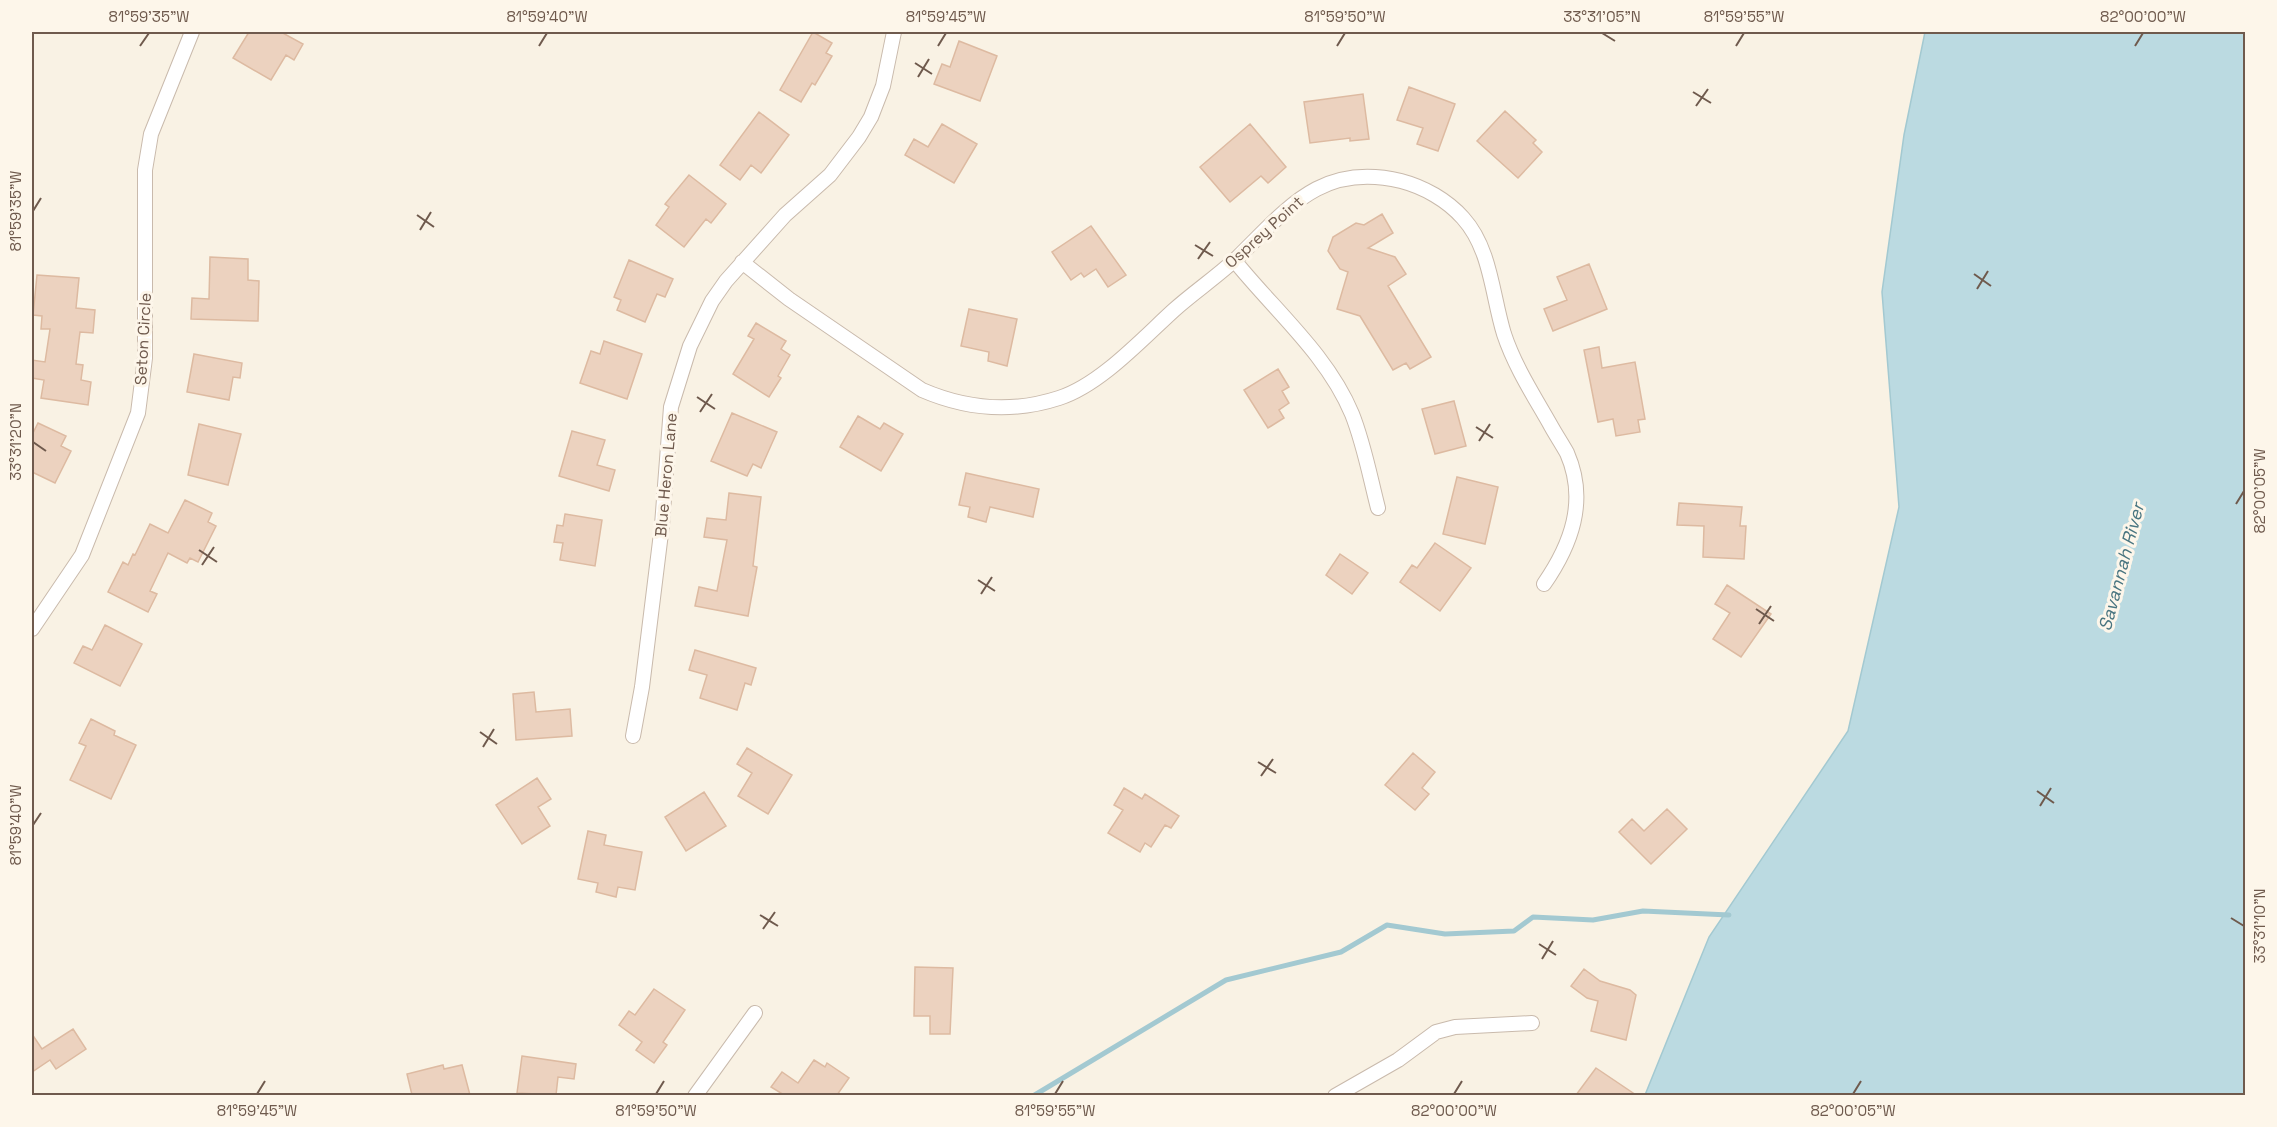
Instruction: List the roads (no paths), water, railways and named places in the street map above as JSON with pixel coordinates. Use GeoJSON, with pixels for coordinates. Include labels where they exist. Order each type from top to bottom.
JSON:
{"type":"FeatureCollection","features":[{"type":"Feature","properties":{"kind":"street","name":"Seton Circle"},"geometry":{"type":"LineString","coordinates":[[32,629],[82,555],[138,413],[145,358],[145,170],[151,134],[192,32]]}},
{"type":"Feature","properties":{"kind":"street","name":"Blue Heron Lane"},"geometry":{"type":"LineString","coordinates":[[633,736],[642,687],[662,525],[671,407],[690,346],[712,301],[742,262],[785,214],[830,174],[860,137],[871,117],[883,86],[890,62],[894,32]]}},
{"type":"Feature","properties":{"kind":"street","name":"Osprey Point"},"geometry":{"type":"LineString","coordinates":[[742,262],[789,299],[922,390],[959,403],[994,407],[1021,405],[1060,398],[1087,384],[1127,354],[1173,311],[1234,260],[1289,206],[1303,196],[1335,181],[1352,178],[1371,177],[1407,183],[1439,197],[1463,218],[1480,244],[1493,284],[1505,335],[1515,360],[1567,454],[1572,472],[1576,507],[1572,532],[1560,560],[1544,584]]}},
{"type":"Feature","properties":{"kind":"street"},"geometry":{"type":"LineString","coordinates":[[1234,260],[1306,343],[1342,396],[1352,414],[1378,508]]}},
{"type":"Feature","properties":{"kind":"street"},"geometry":{"type":"LineString","coordinates":[[695,1095],[755,1013]]}},
{"type":"Feature","properties":{"kind":"street"},"geometry":{"type":"LineString","coordinates":[[1335,1095],[1398,1060],[1436,1032],[1455,1027],[1532,1023]]}},
{"type":"Feature","properties":{"kind":"water","name":"Savannah River"},"geometry":{"type":"Polygon","coordinates":[[[1925,32],[2245,32],[2245,1095],[1645,1095],[1709,937],[1848,731],[1899,507],[1882,292],[1904,135],[1925,32]]]}},
{"type":"Feature","properties":{"kind":"waterway"},"geometry":{"type":"LineString","coordinates":[[1033,1096],[1226,980],[1341,952],[1387,925],[1445,934],[1514,931],[1533,917],[1593,920],[1643,911],[1729,915]]}}]}
